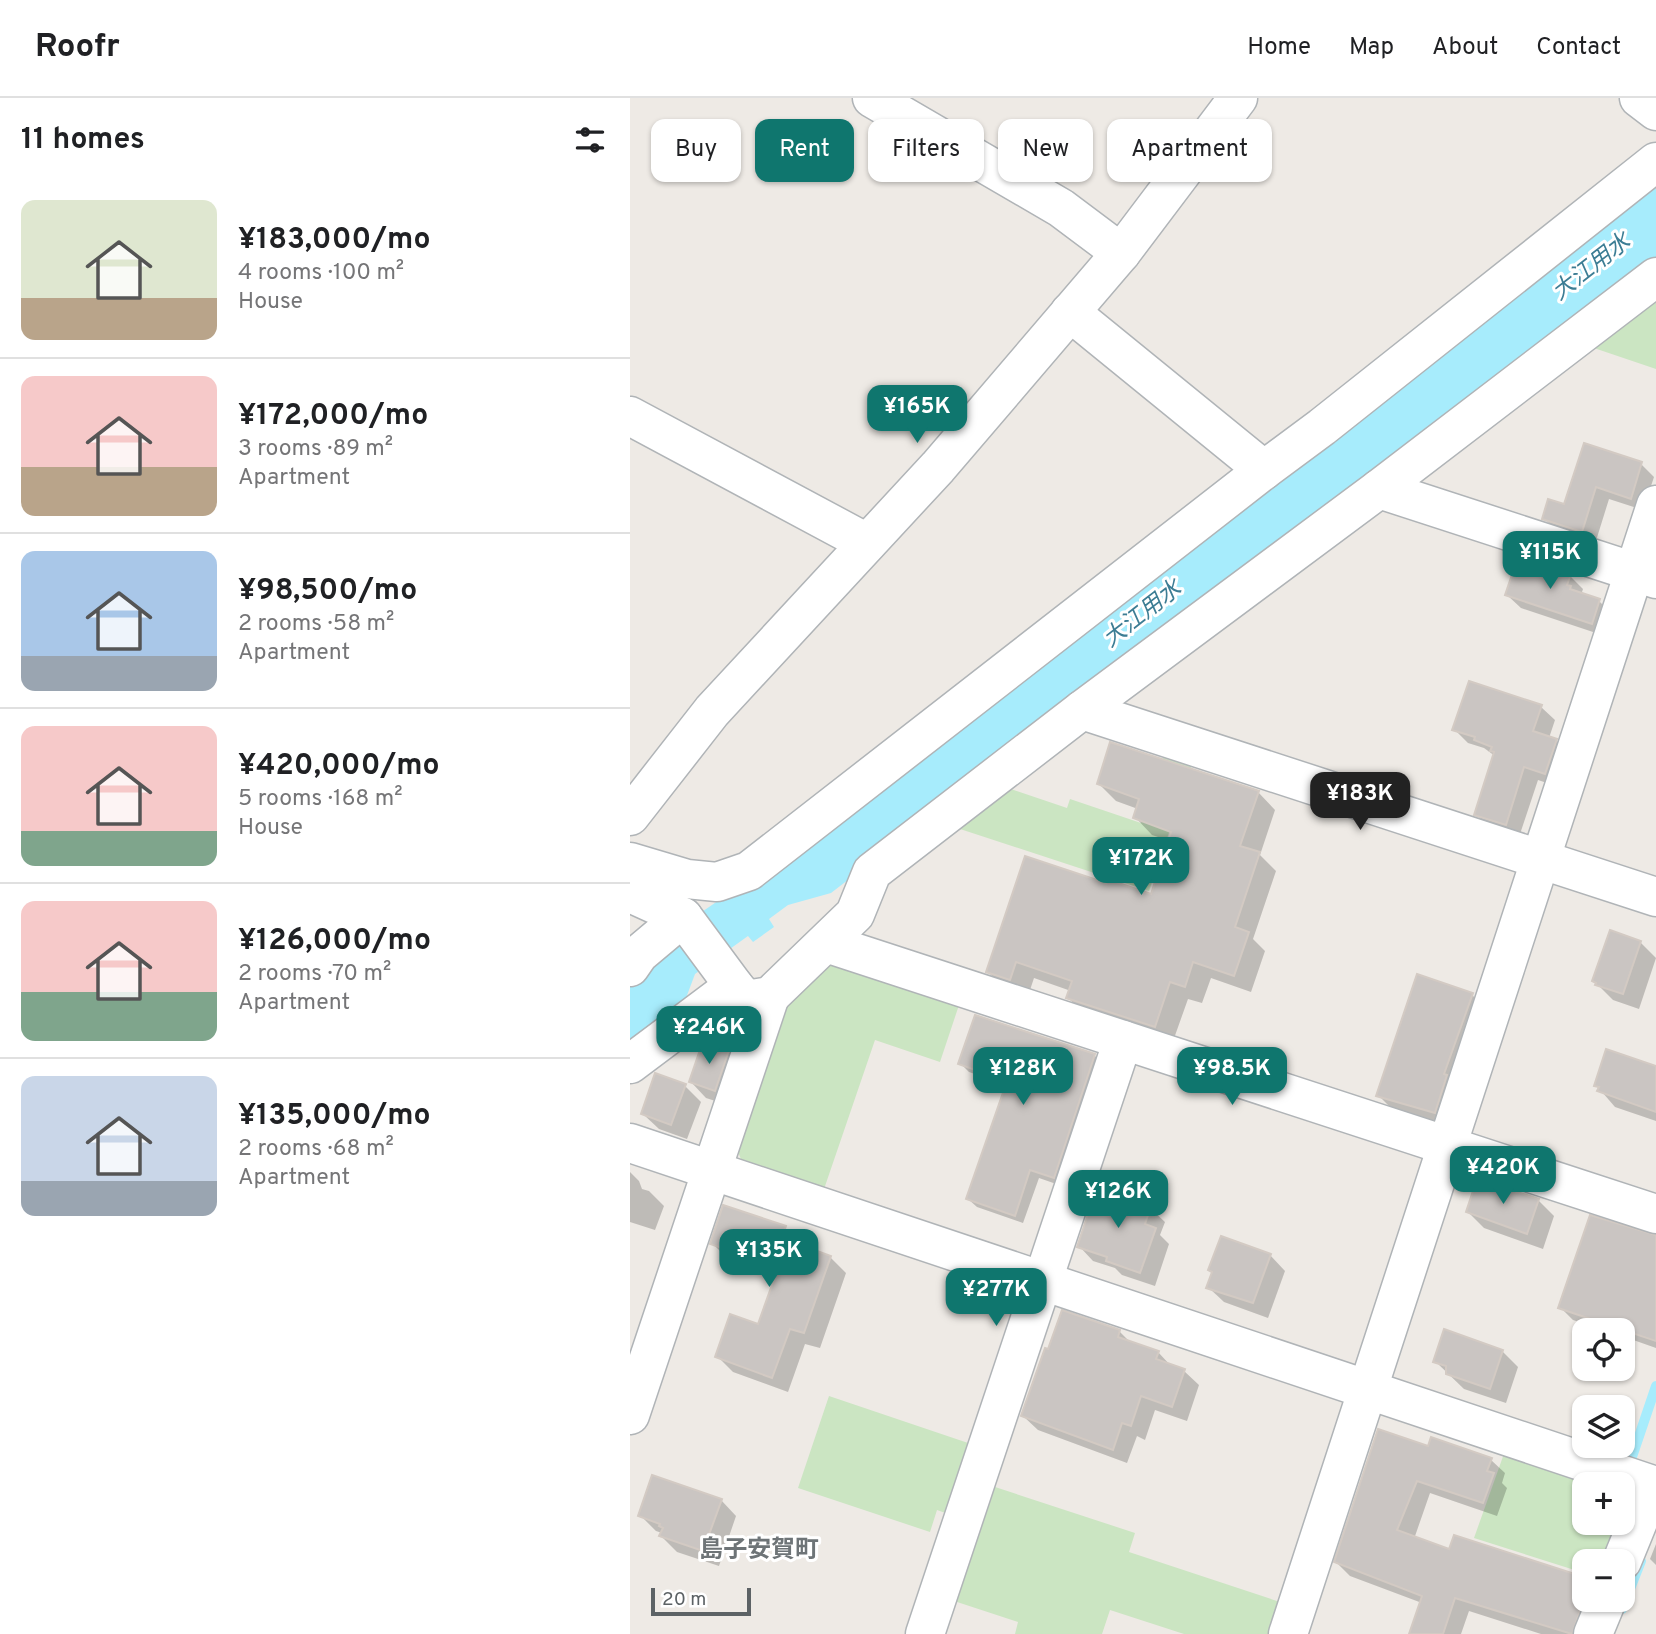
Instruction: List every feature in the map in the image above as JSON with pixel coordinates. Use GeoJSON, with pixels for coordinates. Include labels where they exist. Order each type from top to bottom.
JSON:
{"type":"FeatureCollection","features":[{"type":"Feature","properties":{"kind":"street"},"geometry":{"type":"LineString","coordinates":[[872,98],[1061,208],[1121,253]]}},
{"type":"Feature","properties":{"kind":"street"},"geometry":{"type":"LineString","coordinates":[[630,816],[712,711],[938,467],[1121,253],[1238,98]]}},
{"type":"Feature","properties":{"kind":"street"},"geometry":{"type":"LineString","coordinates":[[1639,98],[1656,111]]}},
{"type":"Feature","properties":{"kind":"street"},"geometry":{"type":"LineString","coordinates":[[630,862],[687,879],[718,882],[749,871],[1322,427],[1656,162]]}},
{"type":"Feature","properties":{"kind":"street"},"geometry":{"type":"LineString","coordinates":[[630,1064],[742,983],[826,943],[855,914],[872,872],[1656,277]]}},
{"type":"Feature","properties":{"kind":"street"},"geometry":{"type":"LineString","coordinates":[[1070,312],[1264,470]]}},
{"type":"Feature","properties":{"kind":"street"},"geometry":{"type":"LineString","coordinates":[[630,416],[867,543]]}},
{"type":"Feature","properties":{"kind":"street"},"geometry":{"type":"LineString","coordinates":[[1379,489],[1645,576]]}},
{"type":"Feature","properties":{"kind":"street"},"geometry":{"type":"LineString","coordinates":[[1288,1634],[1540,859],[1645,576],[1656,505]]}},
{"type":"Feature","properties":{"kind":"street"},"geometry":{"type":"LineString","coordinates":[[1082,710],[1656,897]]}},
{"type":"Feature","properties":{"kind":"street"},"geometry":{"type":"LineString","coordinates":[[630,893],[683,917],[742,983]]}},
{"type":"Feature","properties":{"kind":"street"},"geometry":{"type":"LineString","coordinates":[[630,967],[639,954],[683,917]]}},
{"type":"Feature","properties":{"kind":"street"},"geometry":{"type":"LineString","coordinates":[[826,943],[1656,1214]]}},
{"type":"Feature","properties":{"kind":"street"},"geometry":{"type":"LineString","coordinates":[[630,1415],[712,1170],[742,983]]}},
{"type":"Feature","properties":{"kind":"street"},"geometry":{"type":"LineString","coordinates":[[925,1634],[1123,1040]]}},
{"type":"Feature","properties":{"kind":"street"},"geometry":{"type":"LineString","coordinates":[[630,1143],[1654,1486],[1627,1549]]}},
{"type":"Feature","properties":{"kind":"street"},"geometry":{"type":"LineString","coordinates":[[1593,1634],[1602,1612]]}},
{"type":"Feature","properties":{"kind":"green space"},"geometry":{"type":"Polygon","coordinates":[[[1656,293],[1656,369],[1588,346],[1656,293]]]}},
{"type":"Feature","properties":{"kind":"green space"},"geometry":{"type":"Polygon","coordinates":[[[1165,752],[1193,762],[1149,891],[957,828],[1011,789],[1067,808],[1070,799],[1141,823],[1165,752]]]}},
{"type":"Feature","properties":{"kind":"green space"},"geometry":{"type":"Polygon","coordinates":[[[831,957],[960,1002],[940,1062],[875,1040],[823,1192],[743,1164],[736,1147],[789,990],[831,957]]]}},
{"type":"Feature","properties":{"kind":"green space"},"geometry":{"type":"Polygon","coordinates":[[[829,1396],[974,1445],[951,1515],[937,1510],[930,1532],[798,1488],[829,1396]]]}},
{"type":"Feature","properties":{"kind":"green space"},"geometry":{"type":"Polygon","coordinates":[[[1506,1448],[1578,1472],[1572,1472],[1572,1535],[1620,1535],[1615,1549],[1572,1549],[1572,1569],[1474,1538],[1506,1448]]]}},
{"type":"Feature","properties":{"kind":"green space"},"geometry":{"type":"Polygon","coordinates":[[[989,1485],[1135,1533],[1129,1552],[1283,1603],[1272,1634],[1184,1634],[1110,1610],[1102,1634],[1015,1634],[1018,1622],[951,1600],[989,1485]]]}},
{"type":"Feature","properties":{"kind":"water","name":"大江用水"},"geometry":{"type":"Polygon","coordinates":[[[1656,188],[1656,258],[831,893],[788,905],[769,919],[774,927],[753,942],[748,936],[695,974],[683,1006],[630,1042],[630,983],[693,918],[766,868],[935,743],[1656,188]]]}},
{"type":"Feature","properties":{"kind":"building"},"geometry":{"type":"Polygon","coordinates":[[[1584,443],[1642,462],[1631,499],[1596,487],[1582,532],[1542,519],[1548,499],[1564,504],[1584,443]]]}},
{"type":"Feature","properties":{"kind":"building"},"geometry":{"type":"Polygon","coordinates":[[[1518,557],[1571,574],[1567,585],[1571,586],[1570,589],[1600,599],[1592,624],[1505,595],[1518,557]]]}},
{"type":"Feature","properties":{"kind":"building"},"geometry":{"type":"Polygon","coordinates":[[[1469,681],[1542,705],[1533,731],[1557,739],[1545,774],[1524,767],[1506,825],[1474,815],[1494,752],[1490,751],[1492,747],[1474,740],[1475,737],[1452,730],[1469,681]]]}},
{"type":"Feature","properties":{"kind":"building"},"geometry":{"type":"Polygon","coordinates":[[[1110,742],[1259,791],[1240,846],[1260,852],[1235,927],[1249,932],[1234,976],[1193,962],[1185,987],[1170,982],[1155,1027],[1066,998],[1072,981],[1016,962],[1010,980],[986,972],[1025,856],[1106,883],[1107,879],[1151,894],[1171,832],[1133,818],[1139,799],[1097,784],[1110,742]]]}},
{"type":"Feature","properties":{"kind":"building"},"geometry":{"type":"Polygon","coordinates":[[[1610,930],[1641,941],[1623,994],[1595,985],[1592,981],[1610,930]]]}},
{"type":"Feature","properties":{"kind":"building"},"geometry":{"type":"Polygon","coordinates":[[[1417,974],[1473,993],[1444,1074],[1447,1075],[1435,1113],[1376,1096],[1417,974]]]}},
{"type":"Feature","properties":{"kind":"building"},"geometry":{"type":"Polygon","coordinates":[[[975,1015],[1095,1054],[1054,1178],[1030,1170],[1015,1216],[966,1199],[1007,1081],[958,1064],[975,1015]]]}},
{"type":"Feature","properties":{"kind":"building"},"geometry":{"type":"Polygon","coordinates":[[[703,1041],[729,1050],[715,1091],[689,1082],[703,1041]]]}},
{"type":"Feature","properties":{"kind":"building"},"geometry":{"type":"Polygon","coordinates":[[[1606,1049],[1656,1066],[1656,1112],[1597,1091],[1599,1087],[1594,1086],[1606,1049]]]}},
{"type":"Feature","properties":{"kind":"building"},"geometry":{"type":"Polygon","coordinates":[[[655,1073],[686,1084],[671,1125],[641,1114],[655,1073]]]}},
{"type":"Feature","properties":{"kind":"building"},"geometry":{"type":"Polygon","coordinates":[[[1477,1179],[1539,1199],[1527,1234],[1466,1212],[1477,1179]]]}},
{"type":"Feature","properties":{"kind":"building"},"geometry":{"type":"Polygon","coordinates":[[[1097,1187],[1151,1206],[1145,1224],[1156,1228],[1140,1273],[1106,1261],[1107,1257],[1077,1247],[1097,1187]]]}},
{"type":"Feature","properties":{"kind":"building"},"geometry":{"type":"Polygon","coordinates":[[[723,1205],[786,1226],[782,1238],[831,1256],[804,1333],[790,1329],[772,1378],[715,1357],[730,1314],[758,1324],[778,1268],[710,1244],[723,1205]]]}},
{"type":"Feature","properties":{"kind":"building"},"geometry":{"type":"Polygon","coordinates":[[[1590,1215],[1656,1235],[1656,1341],[1635,1334],[1635,1318],[1588,1318],[1558,1308],[1590,1215]]]}},
{"type":"Feature","properties":{"kind":"building"},"geometry":{"type":"Polygon","coordinates":[[[1221,1236],[1271,1254],[1253,1303],[1206,1288],[1212,1272],[1208,1270],[1221,1236]]]}},
{"type":"Feature","properties":{"kind":"building"},"geometry":{"type":"Polygon","coordinates":[[[1062,1310],[1120,1330],[1118,1337],[1159,1351],[1156,1359],[1185,1369],[1172,1407],[1141,1396],[1131,1426],[1122,1423],[1113,1450],[1021,1416],[1045,1348],[1048,1349],[1062,1310]]]}},
{"type":"Feature","properties":{"kind":"building"},"geometry":{"type":"Polygon","coordinates":[[[1444,1329],[1503,1350],[1490,1389],[1446,1374],[1446,1366],[1433,1362],[1444,1329]]]}},
{"type":"Feature","properties":{"kind":"building"},"geometry":{"type":"Polygon","coordinates":[[[1378,1429],[1428,1446],[1431,1437],[1492,1458],[1487,1471],[1494,1473],[1483,1503],[1417,1481],[1397,1530],[1449,1549],[1454,1535],[1572,1573],[1572,1612],[1580,1612],[1572,1634],[1455,1598],[1443,1634],[1409,1634],[1422,1596],[1334,1562],[1378,1429]]]}},
{"type":"Feature","properties":{"kind":"building"},"geometry":{"type":"Polygon","coordinates":[[[652,1475],[722,1499],[703,1551],[659,1536],[663,1528],[660,1524],[638,1516],[652,1475]]]}},
{"type":"Feature","properties":{"kind":"waterway"},"geometry":{"type":"LineString","coordinates":[[1635,1448],[1656,1386]]}},
{"type":"Feature","properties":{"kind":"waterway"},"geometry":{"type":"LineString","coordinates":[[1635,1576],[1641,1561]]}},
{"type":"Feature","properties":{"kind":"district","name":"島子安賀町"},"geometry":{"type":"Point","coordinates":[759,1551]}}]}
